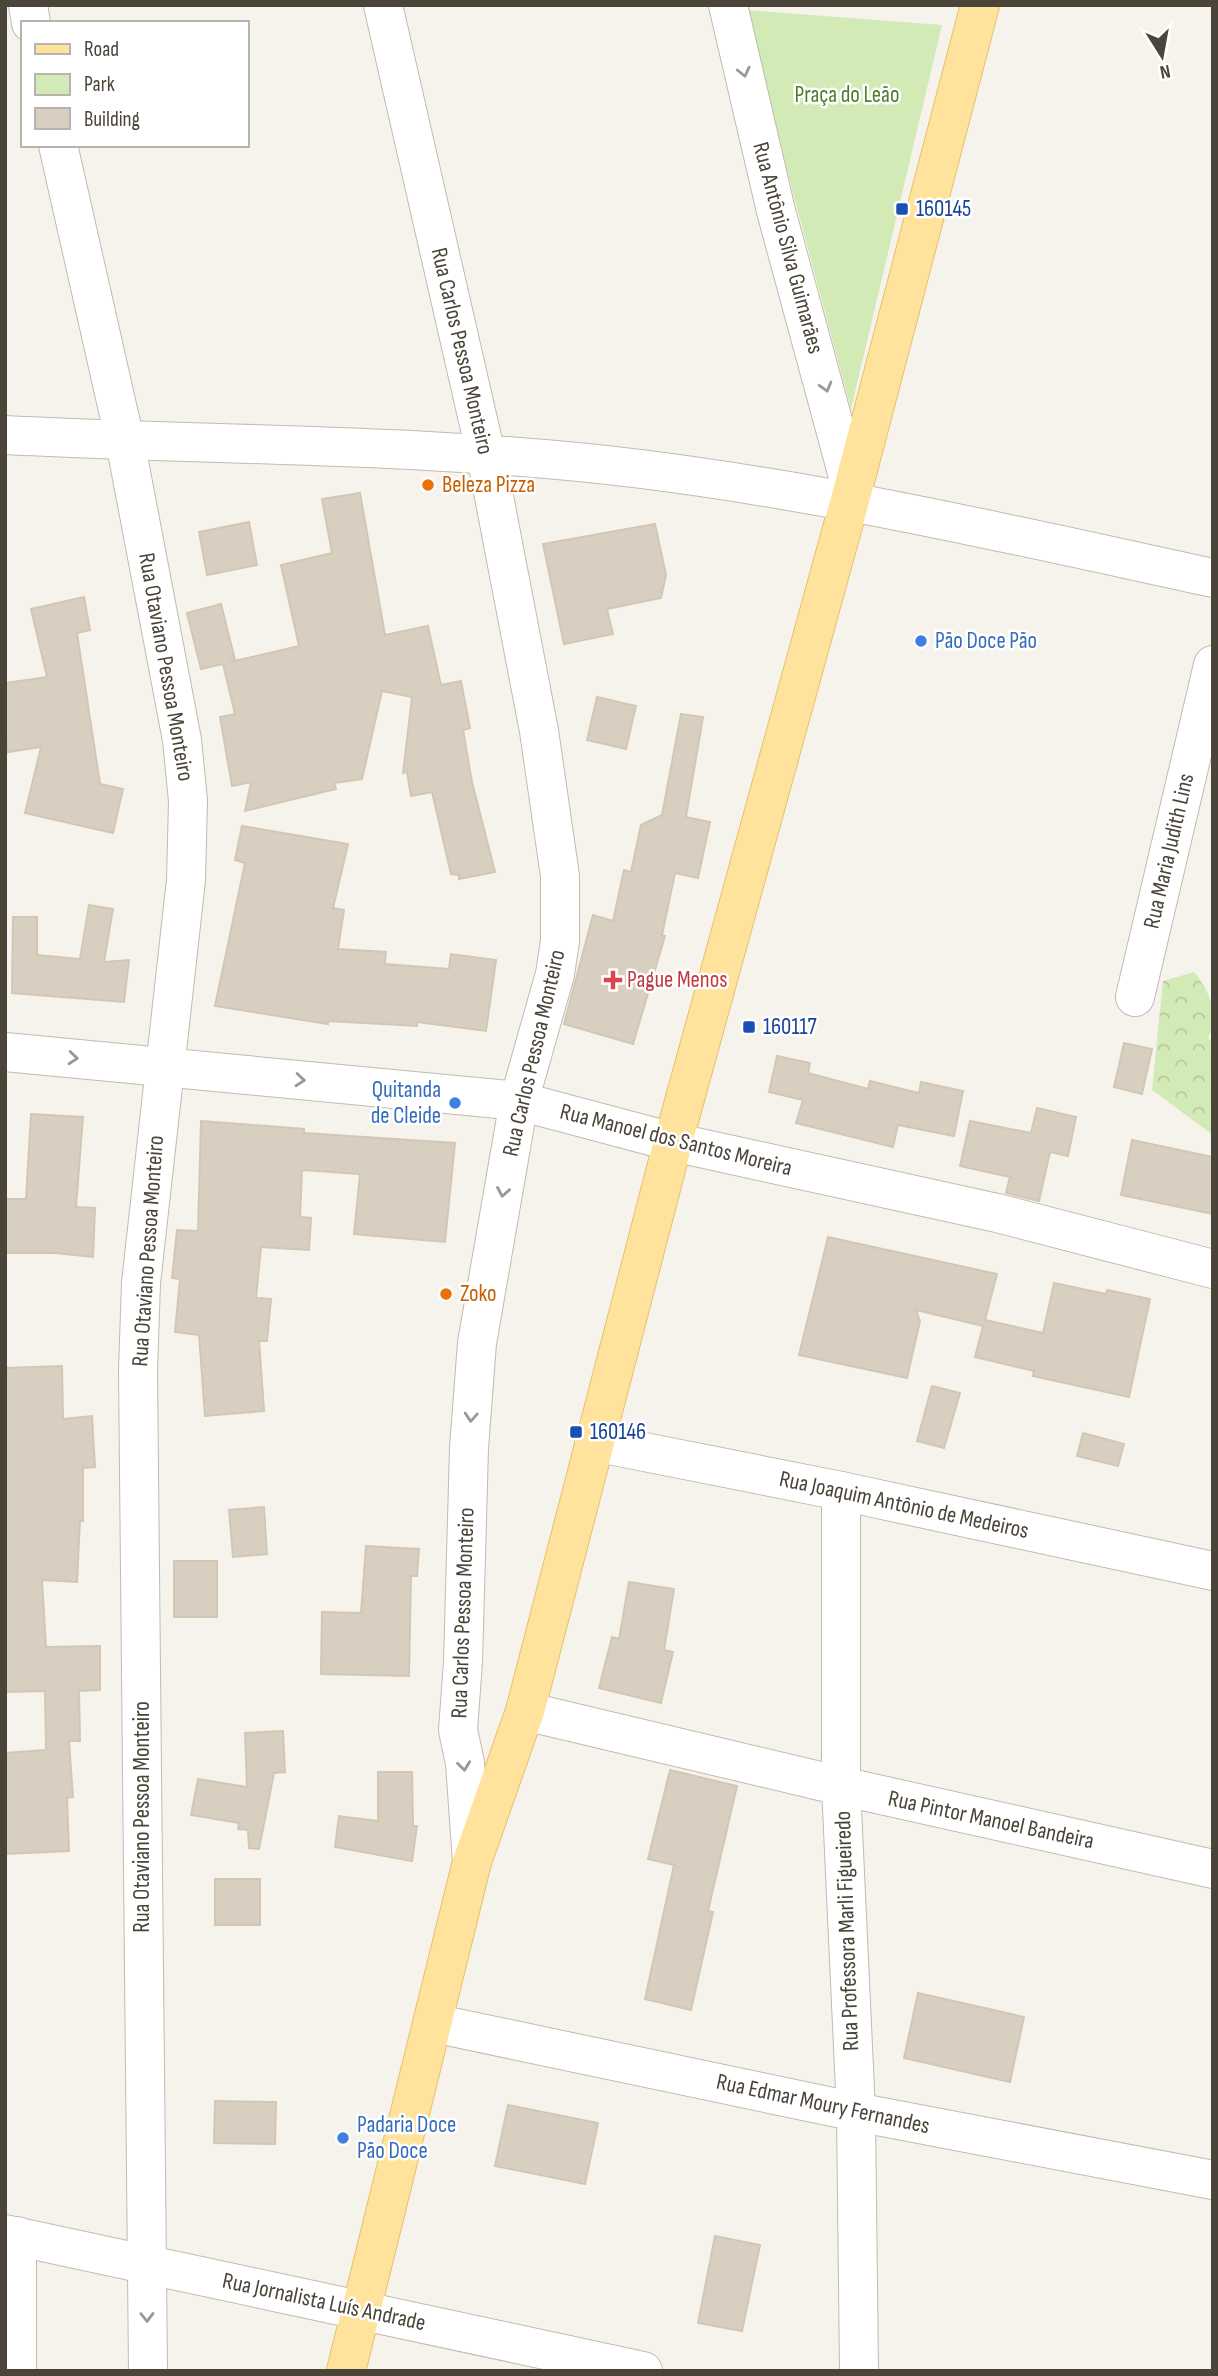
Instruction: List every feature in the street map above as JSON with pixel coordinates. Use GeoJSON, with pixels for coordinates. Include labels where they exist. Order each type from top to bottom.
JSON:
{"type":"FeatureCollection","features":[{"type":"Feature","properties":{"kind":"main road"},"geometry":{"type":"LineString","coordinates":[[345,2371],[363,2311],[472,1862],[525,1711],[673,1142],[851,495],[980,5]]}},
{"type":"Feature","properties":{"kind":"street","name":"Rua Carlos Pessoa Monteiro"},"geometry":{"type":"LineString","coordinates":[[383,5],[486,454],[539,731],[560,876],[560,941],[555,974],[519,1101],[483,1298],[469,1448],[463,1662],[458,1730],[465,1763],[472,1862]]}},
{"type":"Feature","properties":{"kind":"street","name":"Rua Antônio Silva Guimarães"},"geometry":{"type":"LineString","coordinates":[[728,5],[776,211],[851,495]]}},
{"type":"Feature","properties":{"kind":"street","name":"Rua Otaviano Pessoa Monteiro"},"geometry":{"type":"LineString","coordinates":[[58,147],[125,441],[182,740],[188,801],[186,880],[141,1283],[138,1370],[148,2371]]}},
{"type":"Feature","properties":{"kind":"street"},"geometry":{"type":"LineString","coordinates":[[5,435],[486,454],[641,469],[851,495],[1213,578]]}},
{"type":"Feature","properties":{"kind":"street","name":"Rua Maria Judith Lins"},"geometry":{"type":"LineString","coordinates":[[1135,997],[1213,665]]}},
{"type":"Feature","properties":{"kind":"street","name":"Rua Manoel dos Santos Moreira"},"geometry":{"type":"LineString","coordinates":[[5,1052],[519,1101],[673,1142],[997,1213],[1213,1269]]}},
{"type":"Feature","properties":{"kind":"street","name":"Rua Joaquim Antônio de Medeiros"},"geometry":{"type":"LineString","coordinates":[[594,1443],[841,1491],[1213,1571]]}},
{"type":"Feature","properties":{"kind":"street","name":"Rua Professora Marli Figueiredo"},"geometry":{"type":"LineString","coordinates":[[841,1491],[841,1787],[856,2112],[859,2371]]}},
{"type":"Feature","properties":{"kind":"street","name":"Rua Pintor Manoel Bandeira"},"geometry":{"type":"LineString","coordinates":[[525,1711],[841,1787],[1213,1869]]}},
{"type":"Feature","properties":{"kind":"street","name":"Rua Edmar Moury Fernandes"},"geometry":{"type":"LineString","coordinates":[[433,2023],[856,2112],[1213,2180]]}},
{"type":"Feature","properties":{"kind":"street"},"geometry":{"type":"LineString","coordinates":[[11,2235],[17,2371]]}},
{"type":"Feature","properties":{"kind":"street","name":"Rua Jornalista Luís Andrade"},"geometry":{"type":"LineString","coordinates":[[11,2235],[643,2371]]}},
{"type":"Feature","properties":{"kind":"green space","name":"Praça do Leão"},"geometry":{"type":"Polygon","coordinates":[[[744,10],[942,25],[851,409],[744,10]]]}},
{"type":"Feature","properties":{"kind":"green space"},"geometry":{"type":"Polygon","coordinates":[[[1194,972],[1209,995],[1212,1011],[1208,1039],[1213,1040],[1213,1135],[1152,1090],[1163,981],[1194,972]]]}},
{"type":"Feature","properties":{"kind":"building"},"geometry":{"type":"Polygon","coordinates":[[[360,493],[385,635],[428,626],[441,685],[461,681],[470,728],[463,730],[472,782],[495,872],[459,879],[459,875],[451,874],[432,792],[411,796],[407,772],[403,773],[412,697],[382,691],[362,779],[334,783],[336,789],[245,811],[251,782],[232,786],[220,717],[235,714],[223,664],[201,669],[187,613],[221,604],[235,660],[230,662],[299,646],[281,565],[332,553],[322,499],[360,493]]]}},
{"type":"Feature","properties":{"kind":"building"},"geometry":{"type":"Polygon","coordinates":[[[249,522],[257,565],[207,575],[199,532],[249,522]]]}},
{"type":"Feature","properties":{"kind":"building"},"geometry":{"type":"Polygon","coordinates":[[[655,524],[666,575],[661,598],[607,609],[613,634],[564,644],[543,544],[655,524]]]}},
{"type":"Feature","properties":{"kind":"building"},"geometry":{"type":"Polygon","coordinates":[[[84,597],[90,630],[77,633],[100,784],[123,789],[113,833],[25,813],[41,747],[8,752],[5,731],[5,683],[47,677],[31,609],[84,597]]]}},
{"type":"Feature","properties":{"kind":"building"},"geometry":{"type":"Polygon","coordinates":[[[597,697],[636,706],[626,749],[587,740],[597,697]]]}},
{"type":"Feature","properties":{"kind":"building"},"geometry":{"type":"Polygon","coordinates":[[[681,714],[703,717],[686,817],[710,822],[698,878],[675,873],[662,935],[665,936],[633,1044],[564,1024],[593,915],[613,921],[624,870],[631,872],[641,825],[662,815],[681,714]]]}},
{"type":"Feature","properties":{"kind":"building"},"geometry":{"type":"Polygon","coordinates":[[[242,826],[348,844],[333,908],[344,910],[338,949],[386,952],[385,964],[449,969],[451,954],[496,960],[486,1031],[417,1022],[417,1026],[328,1021],[328,1024],[215,1006],[245,863],[235,860],[242,826]]]}},
{"type":"Feature","properties":{"kind":"building"},"geometry":{"type":"Polygon","coordinates":[[[89,905],[113,909],[104,962],[129,960],[124,1002],[12,993],[13,917],[37,917],[37,955],[80,959],[89,905]]]}},
{"type":"Feature","properties":{"kind":"building"},"geometry":{"type":"Polygon","coordinates":[[[1124,1043],[1152,1049],[1142,1094],[1114,1087],[1124,1043]]]}},
{"type":"Feature","properties":{"kind":"building"},"geometry":{"type":"Polygon","coordinates":[[[777,1056],[810,1063],[808,1073],[868,1089],[870,1081],[919,1093],[921,1082],[963,1091],[954,1136],[898,1125],[893,1147],[796,1123],[803,1100],[769,1092],[777,1056]]]}},
{"type":"Feature","properties":{"kind":"building"},"geometry":{"type":"Polygon","coordinates":[[[1037,1108],[1076,1117],[1068,1156],[1050,1152],[1039,1201],[1006,1193],[1010,1177],[960,1166],[970,1121],[1031,1133],[1037,1108]]]}},
{"type":"Feature","properties":{"kind":"building"},"geometry":{"type":"Polygon","coordinates":[[[31,1114],[83,1117],[76,1207],[95,1208],[93,1257],[55,1253],[5,1253],[5,1199],[26,1199],[31,1114]]]}},
{"type":"Feature","properties":{"kind":"building"},"geometry":{"type":"Polygon","coordinates":[[[201,1121],[304,1129],[304,1133],[455,1143],[445,1242],[354,1234],[360,1174],[302,1170],[300,1217],[311,1218],[309,1250],[261,1247],[256,1298],[271,1299],[267,1341],[259,1341],[264,1411],[205,1416],[199,1335],[175,1332],[180,1279],[172,1278],[177,1230],[198,1231],[201,1121]]]}},
{"type":"Feature","properties":{"kind":"building"},"geometry":{"type":"Polygon","coordinates":[[[1132,1140],[1213,1157],[1213,1214],[1121,1195],[1132,1140]]]}},
{"type":"Feature","properties":{"kind":"building"},"geometry":{"type":"Polygon","coordinates":[[[828,1237],[997,1274],[985,1320],[1043,1333],[1054,1283],[1106,1294],[1107,1290],[1150,1299],[1129,1397],[1033,1376],[1034,1371],[975,1357],[983,1326],[916,1310],[920,1321],[907,1378],[799,1355],[828,1237]]]}},
{"type":"Feature","properties":{"kind":"building"},"geometry":{"type":"Polygon","coordinates":[[[62,1366],[63,1419],[92,1416],[95,1467],[83,1468],[83,1521],[80,1521],[77,1582],[42,1580],[46,1647],[100,1646],[100,1690],[79,1691],[80,1741],[69,1741],[73,1797],[67,1798],[69,1851],[5,1854],[5,1753],[46,1750],[45,1691],[5,1692],[5,1368],[62,1366]]]}},
{"type":"Feature","properties":{"kind":"building"},"geometry":{"type":"Polygon","coordinates":[[[932,1386],[960,1393],[944,1448],[917,1441],[932,1386]]]}},
{"type":"Feature","properties":{"kind":"building"},"geometry":{"type":"Polygon","coordinates":[[[1083,1433],[1124,1444],[1118,1466],[1077,1456],[1083,1433]]]}},
{"type":"Feature","properties":{"kind":"building"},"geometry":{"type":"Polygon","coordinates":[[[264,1507],[267,1554],[233,1557],[229,1510],[264,1507]]]}},
{"type":"Feature","properties":{"kind":"building"},"geometry":{"type":"Polygon","coordinates":[[[366,1546],[419,1549],[417,1576],[411,1576],[409,1676],[321,1674],[322,1612],[361,1613],[366,1546]]]}},
{"type":"Feature","properties":{"kind":"building"},"geometry":{"type":"Polygon","coordinates":[[[174,1561],[217,1561],[217,1617],[174,1617],[174,1561]]]}},
{"type":"Feature","properties":{"kind":"building"},"geometry":{"type":"Polygon","coordinates":[[[629,1582],[674,1589],[664,1650],[673,1652],[661,1703],[599,1688],[612,1637],[619,1639],[629,1582]]]}},
{"type":"Feature","properties":{"kind":"building"},"geometry":{"type":"Polygon","coordinates":[[[283,1731],[285,1772],[274,1773],[259,1849],[249,1848],[248,1830],[238,1829],[239,1823],[191,1815],[198,1779],[247,1787],[245,1733],[283,1731]]]}},
{"type":"Feature","properties":{"kind":"building"},"geometry":{"type":"Polygon","coordinates":[[[670,1770],[737,1786],[708,1911],[713,1912],[691,2010],[645,1999],[674,1865],[648,1859],[670,1770]]]}},
{"type":"Feature","properties":{"kind":"building"},"geometry":{"type":"Polygon","coordinates":[[[378,1772],[412,1772],[413,1826],[417,1826],[412,1861],[335,1847],[339,1816],[378,1821],[378,1772]]]}},
{"type":"Feature","properties":{"kind":"building"},"geometry":{"type":"Polygon","coordinates":[[[215,1879],[260,1879],[260,1925],[215,1925],[215,1879]]]}},
{"type":"Feature","properties":{"kind":"building"},"geometry":{"type":"Polygon","coordinates":[[[918,1993],[1024,2017],[1010,2082],[904,2058],[918,1993]]]}},
{"type":"Feature","properties":{"kind":"building"},"geometry":{"type":"Polygon","coordinates":[[[215,2101],[276,2102],[275,2144],[214,2143],[215,2101]]]}},
{"type":"Feature","properties":{"kind":"building"},"geometry":{"type":"Polygon","coordinates":[[[508,2105],[598,2123],[585,2184],[495,2166],[508,2105]]]}},
{"type":"Feature","properties":{"kind":"building"},"geometry":{"type":"Polygon","coordinates":[[[715,2236],[760,2245],[742,2331],[698,2323],[715,2236]]]}},
{"type":"Feature","properties":{"kind":"place","name":"160145"},"geometry":{"type":"Point","coordinates":[902,209]}},
{"type":"Feature","properties":{"kind":"place","name":"Beleza Pizza"},"geometry":{"type":"Point","coordinates":[428,485]}},
{"type":"Feature","properties":{"kind":"place","name":"Pão Doce Pão"},"geometry":{"type":"Point","coordinates":[921,641]}},
{"type":"Feature","properties":{"kind":"place","name":"Pague Menos"},"geometry":{"type":"Point","coordinates":[613,980]}},
{"type":"Feature","properties":{"kind":"place","name":"160117"},"geometry":{"type":"Point","coordinates":[749,1027]}},
{"type":"Feature","properties":{"kind":"place","name":"Quitanda de Cleide"},"geometry":{"type":"Point","coordinates":[455,1103]}},
{"type":"Feature","properties":{"kind":"place","name":"Zoko"},"geometry":{"type":"Point","coordinates":[446,1294]}},
{"type":"Feature","properties":{"kind":"place","name":"160146"},"geometry":{"type":"Point","coordinates":[576,1432]}},
{"type":"Feature","properties":{"kind":"place","name":"Padaria Doce Pão Doce"},"geometry":{"type":"Point","coordinates":[343,2138]}}]}
